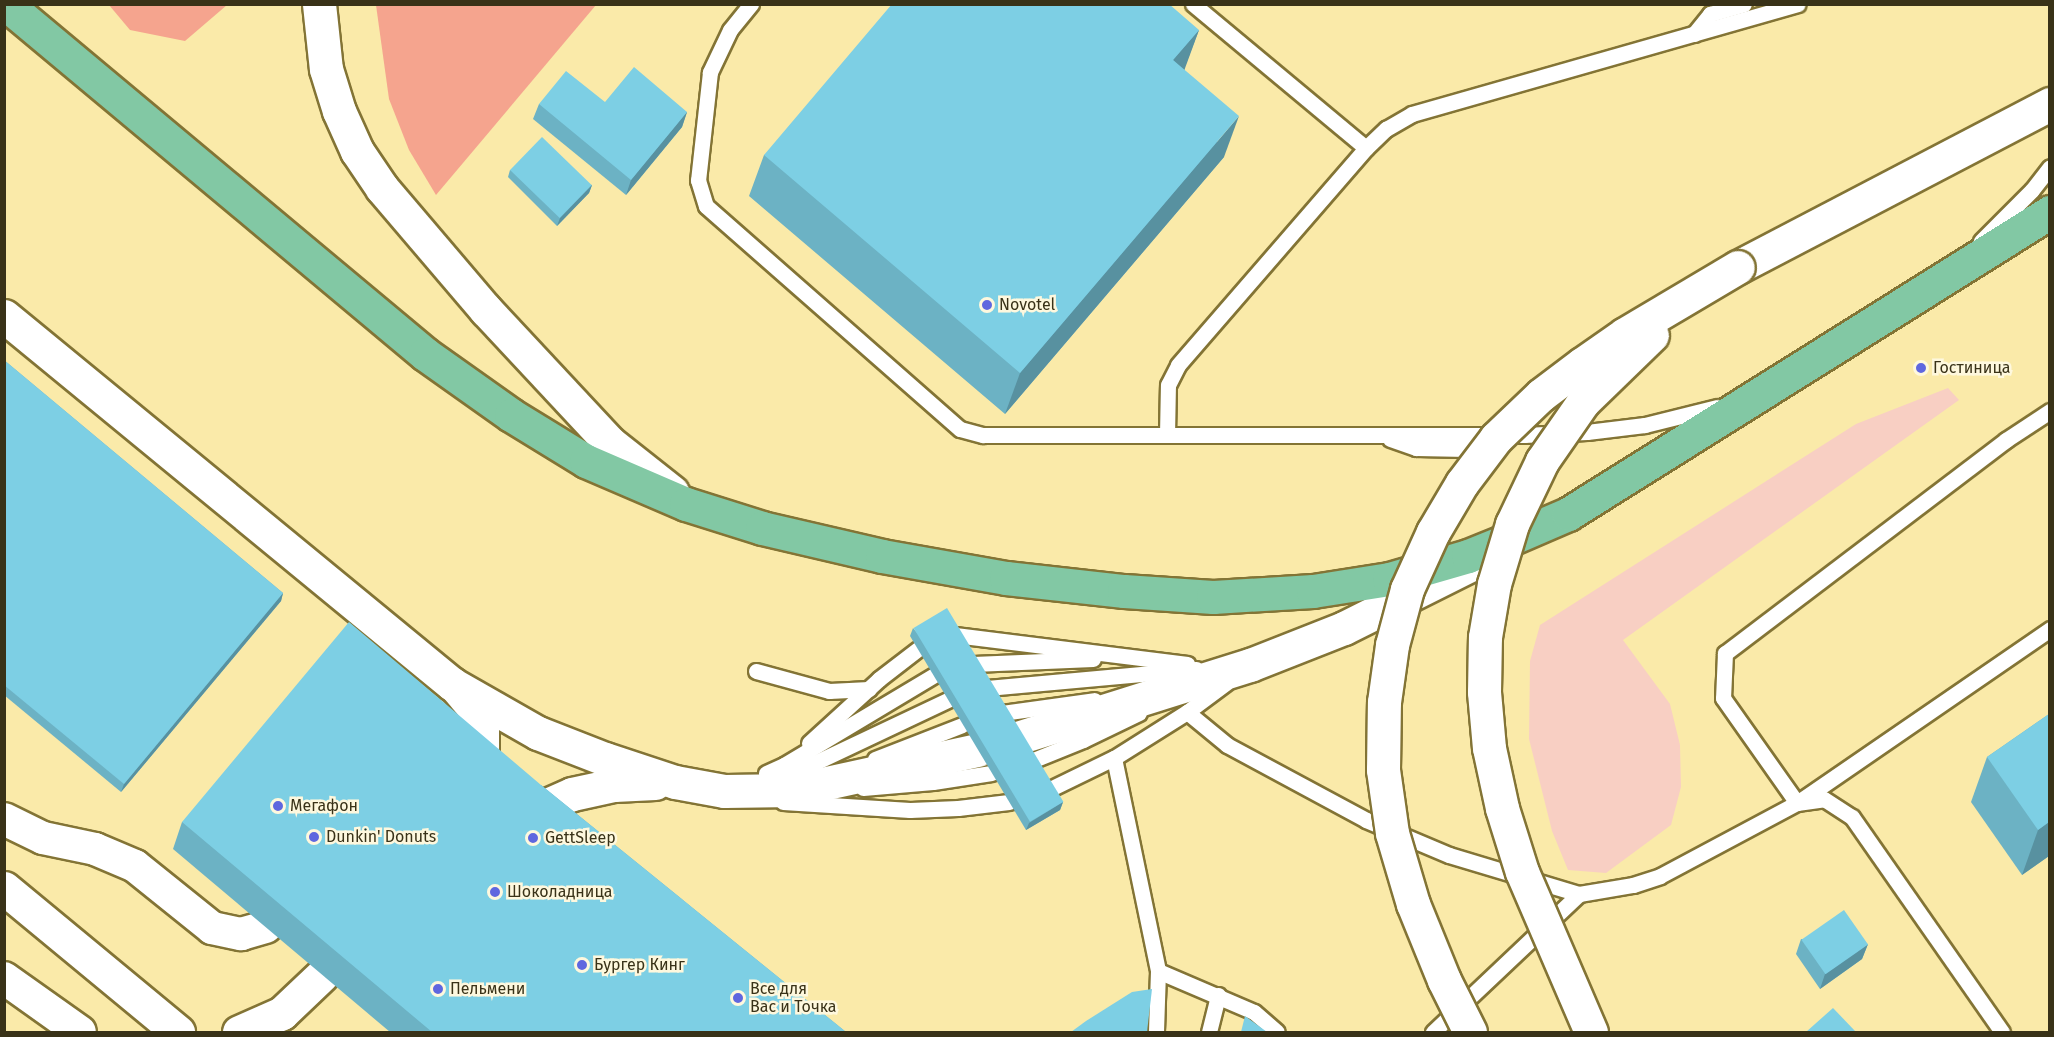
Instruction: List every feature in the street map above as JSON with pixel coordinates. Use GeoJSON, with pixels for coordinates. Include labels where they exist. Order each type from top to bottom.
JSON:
{"type":"FeatureCollection","features":[{"type":"Feature","properties":{"kind":"main road"},"geometry":{"type":"LineString","coordinates":[[6,4],[425,354],[511,415],[586,461],[686,504],[762,528],[882,556],[1018,579],[1124,591],[1213,597],[1313,591],[1389,579],[1468,556],[1568,514],[2049,212]]}},
{"type":"Feature","properties":{"kind":"street"},"geometry":{"type":"LineString","coordinates":[[320,4],[326,69],[339,111],[357,151],[382,188],[486,310],[610,443],[686,504]]}},
{"type":"Feature","properties":{"kind":"street"},"geometry":{"type":"LineString","coordinates":[[1470,1032],[1444,980],[1413,904],[1392,833],[1383,770],[1384,702],[1392,645],[1407,589],[1433,532],[1456,493],[1496,438],[1541,395],[1625,334],[1738,267],[2049,104]]}},
{"type":"Feature","properties":{"kind":"street"},"geometry":{"type":"LineString","coordinates":[[1590,1032],[1522,872],[1502,808],[1489,748],[1484,692],[1485,637],[1494,584],[1512,524],[1542,461],[1583,402],[1646,340],[1738,267]]}},
{"type":"Feature","properties":{"kind":"street"},"geometry":{"type":"LineString","coordinates":[[4,316],[452,684],[473,708],[483,728],[483,746],[476,763]]}},
{"type":"Feature","properties":{"kind":"street"},"geometry":{"type":"LineString","coordinates":[[1016,737],[1186,699],[1250,665],[1344,628],[1568,514]]}},
{"type":"Feature","properties":{"kind":"street"},"geometry":{"type":"LineString","coordinates":[[452,684],[538,733],[605,759],[675,782],[724,791],[789,778],[977,749]]}},
{"type":"Feature","properties":{"kind":"street"},"geometry":{"type":"LineString","coordinates":[[531,812],[572,794],[614,785],[675,782]]}},
{"type":"Feature","properties":{"kind":"street"},"geometry":{"type":"LineString","coordinates":[[4,819],[43,837],[96,849],[135,866],[212,928],[241,934],[266,927]]}},
{"type":"Feature","properties":{"kind":"street"},"geometry":{"type":"LineString","coordinates":[[4,888],[178,1032]]}},
{"type":"Feature","properties":{"kind":"street"},"geometry":{"type":"LineString","coordinates":[[240,1032],[282,1013],[322,975]]}},
{"type":"Feature","properties":{"kind":"street"},"geometry":{"type":"LineString","coordinates":[[4,978],[80,1032]]}},
{"type":"Feature","properties":{"kind":"lane"},"geometry":{"type":"LineString","coordinates":[[751,4],[730,30],[710,72],[698,180],[706,206],[960,429],[983,435],[1510,436],[1587,432],[1645,425],[1702,412],[1759,392]]}},
{"type":"Feature","properties":{"kind":"lane"},"geometry":{"type":"LineString","coordinates":[[1193,4],[1366,148]]}},
{"type":"Feature","properties":{"kind":"lane"},"geometry":{"type":"LineString","coordinates":[[1694,34],[1710,14],[1744,4]]}},
{"type":"Feature","properties":{"kind":"lane"},"geometry":{"type":"LineString","coordinates":[[1167,435],[1168,385],[1178,365],[1366,148],[1386,129],[1412,114],[1797,4]]}},
{"type":"Feature","properties":{"kind":"lane"},"geometry":{"type":"LineString","coordinates":[[1947,275],[2032,190],[2049,168]]}},
{"type":"Feature","properties":{"kind":"lane"},"geometry":{"type":"LineString","coordinates":[[1797,803],[1723,698],[1725,653],[2006,440],[2049,411]]}},
{"type":"Feature","properties":{"kind":"lane"},"geometry":{"type":"LineString","coordinates":[[1048,790],[1114,758],[1186,699],[1227,746],[1366,820],[1449,855],[1580,894],[1633,885],[1660,876],[1797,803],[2049,629]]}},
{"type":"Feature","properties":{"kind":"lane"},"geometry":{"type":"LineString","coordinates":[[955,635],[1216,667]]}},
{"type":"Feature","properties":{"kind":"lane"},"geometry":{"type":"LineString","coordinates":[[789,778],[869,689],[918,649]]}},
{"type":"Feature","properties":{"kind":"lane"},"geometry":{"type":"LineString","coordinates":[[973,664],[1135,657]]}},
{"type":"Feature","properties":{"kind":"lane"},"geometry":{"type":"LineString","coordinates":[[987,688],[1250,665]]}},
{"type":"Feature","properties":{"kind":"lane"},"geometry":{"type":"LineString","coordinates":[[756,671],[829,691],[869,689]]}},
{"type":"Feature","properties":{"kind":"lane"},"geometry":{"type":"LineString","coordinates":[[789,778],[933,676]]}},
{"type":"Feature","properties":{"kind":"lane"},"geometry":{"type":"LineString","coordinates":[[724,791],[789,775],[948,700]]}},
{"type":"Feature","properties":{"kind":"lane"},"geometry":{"type":"LineString","coordinates":[[1114,758],[1158,971],[1156,1032]]}},
{"type":"Feature","properties":{"kind":"lane"},"geometry":{"type":"LineString","coordinates":[[724,791],[797,805],[910,810],[958,808],[1009,802]]}},
{"type":"Feature","properties":{"kind":"lane"},"geometry":{"type":"LineString","coordinates":[[1797,803],[1824,799],[1852,817],[2001,1032]]}},
{"type":"Feature","properties":{"kind":"lane"},"geometry":{"type":"LineString","coordinates":[[1433,1032],[1580,894]]}},
{"type":"Feature","properties":{"kind":"lane"},"geometry":{"type":"LineString","coordinates":[[1158,971],[1254,1012],[1277,1032]]}},
{"type":"Feature","properties":{"kind":"lane"},"geometry":{"type":"LineString","coordinates":[[1209,1032],[1218,995]]}},
{"type":"Feature","properties":{"kind":"shaded area"},"geometry":{"type":"Polygon","coordinates":[[[376,4],[596,5],[436,195],[409,150],[389,99],[376,4]]]}},
{"type":"Feature","properties":{"kind":"shaded area"},"geometry":{"type":"Polygon","coordinates":[[[109,5],[227,5],[185,41],[130,30],[109,5]]]}},
{"type":"Feature","properties":{"kind":"shaded area"},"geometry":{"type":"Polygon","coordinates":[[[1948,388],[1959,400],[1623,640],[1670,704],[1680,745],[1681,787],[1671,825],[1606,873],[1568,870],[1552,831],[1529,739],[1530,661],[1540,625],[1856,424],[1948,388]]]}},
{"type":"Feature","properties":{"kind":"building","name":"Novotel"},"geometry":{"type":"Polygon","coordinates":[[[892,4],[1169,4],[1199,30],[1173,60],[1239,116],[1020,373],[764,155],[892,4]]]}},
{"type":"Feature","properties":{"kind":"building"},"geometry":{"type":"Polygon","coordinates":[[[634,67],[687,112],[631,180],[539,104],[566,71],[605,102],[634,67]]]}},
{"type":"Feature","properties":{"kind":"building"},"geometry":{"type":"Polygon","coordinates":[[[542,137],[592,185],[560,218],[510,170],[542,137]]]}},
{"type":"Feature","properties":{"kind":"building"},"geometry":{"type":"Polygon","coordinates":[[[4,360],[283,593],[124,784],[4,685],[4,360]]]}},
{"type":"Feature","properties":{"kind":"building"},"geometry":{"type":"Polygon","coordinates":[[[947,608],[1063,802],[1030,822],[914,628],[947,608]]]}},
{"type":"Feature","properties":{"kind":"building"},"geometry":{"type":"Polygon","coordinates":[[[349,622],[541,785],[846,1032],[432,1032],[182,822],[349,622]]]}},
{"type":"Feature","properties":{"kind":"building"},"geometry":{"type":"Polygon","coordinates":[[[2049,714],[2049,822],[2038,830],[1987,757],[2049,714]]]}},
{"type":"Feature","properties":{"kind":"building"},"geometry":{"type":"Polygon","coordinates":[[[1844,910],[1868,944],[1825,974],[1801,940],[1844,910]]]}},
{"type":"Feature","properties":{"kind":"building"},"geometry":{"type":"Polygon","coordinates":[[[1152,989],[1147,1032],[1071,1032],[1132,992],[1152,989]]]}},
{"type":"Feature","properties":{"kind":"building"},"geometry":{"type":"Polygon","coordinates":[[[1833,1008],[1856,1032],[1806,1032],[1833,1008]]]}},
{"type":"Feature","properties":{"kind":"building"},"geometry":{"type":"Polygon","coordinates":[[[1245,1016],[1267,1032],[1241,1032],[1245,1016]]]}},
{"type":"Feature","properties":{"kind":"place","name":"Novotel"},"geometry":{"type":"Point","coordinates":[987,305]}},
{"type":"Feature","properties":{"kind":"place","name":"Гостиница"},"geometry":{"type":"Point","coordinates":[1921,368]}},
{"type":"Feature","properties":{"kind":"place","name":"Мегафон"},"geometry":{"type":"Point","coordinates":[278,806]}},
{"type":"Feature","properties":{"kind":"place","name":"Dunkin' Donuts"},"geometry":{"type":"Point","coordinates":[314,837]}},
{"type":"Feature","properties":{"kind":"place","name":"GettSleep"},"geometry":{"type":"Point","coordinates":[533,838]}},
{"type":"Feature","properties":{"kind":"place","name":"Шоколадница"},"geometry":{"type":"Point","coordinates":[495,892]}},
{"type":"Feature","properties":{"kind":"place","name":"Бургер Кинг"},"geometry":{"type":"Point","coordinates":[582,965]}},
{"type":"Feature","properties":{"kind":"place","name":"Пельмени"},"geometry":{"type":"Point","coordinates":[438,989]}},
{"type":"Feature","properties":{"kind":"place","name":"Все для Вас и Точка"},"geometry":{"type":"Point","coordinates":[738,998]}}]}
